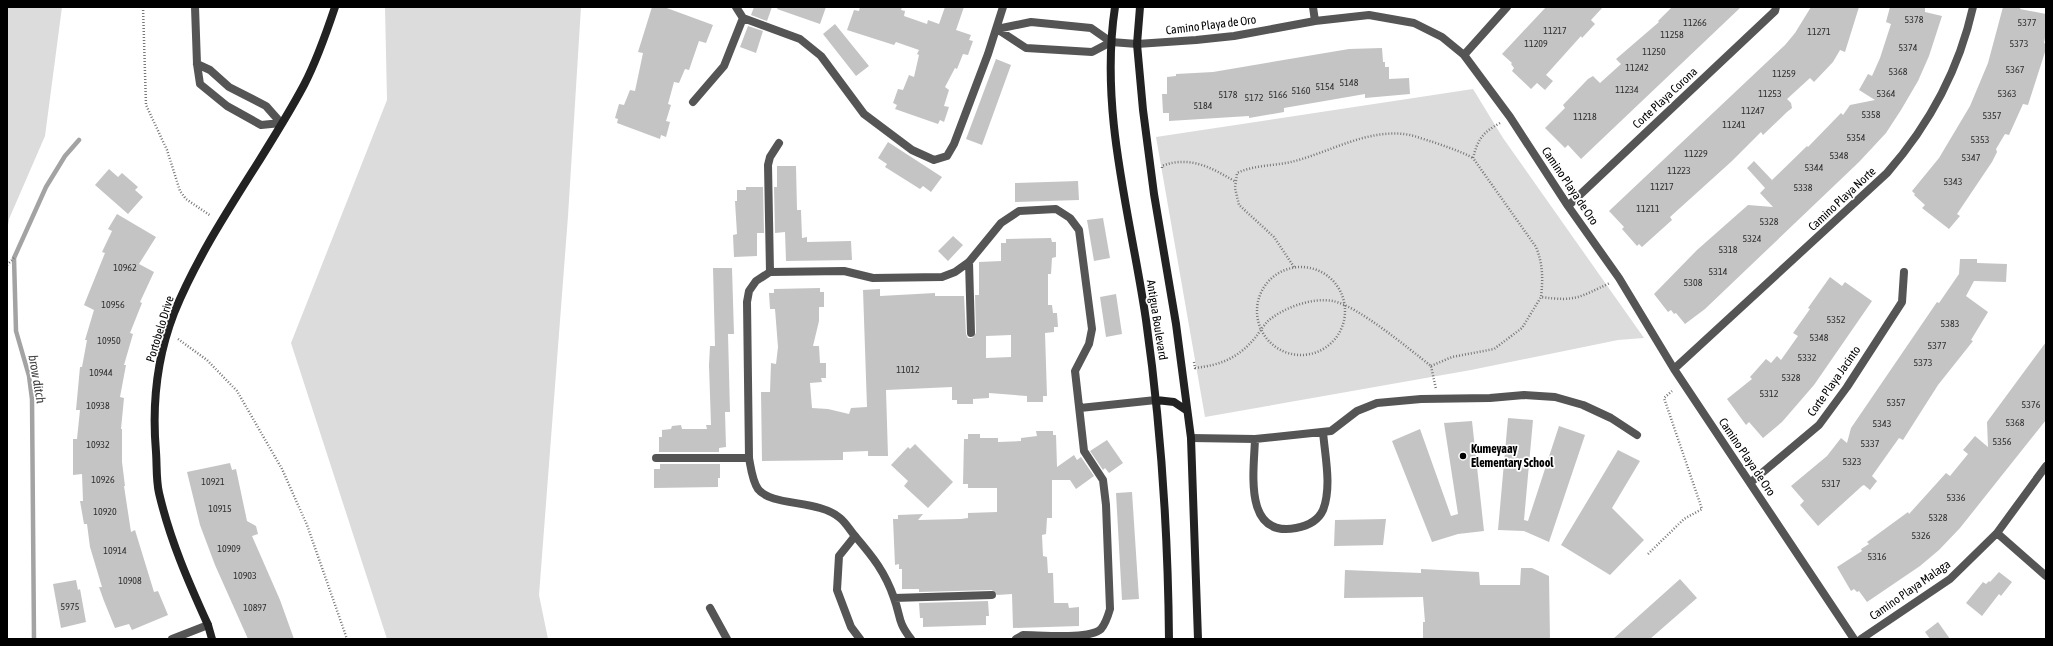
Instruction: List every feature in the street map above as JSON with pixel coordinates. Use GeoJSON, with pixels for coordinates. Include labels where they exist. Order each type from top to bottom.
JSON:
{"type":"FeatureCollection","features":[{"type":"Feature","properties":{"kind":"main road","name":"Portobelo Drive"},"geometry":{"type":"LineString","coordinates":[[212,639],[208,625],[175,549],[159,491],[154,428],[155,397],[161,360],[174,315],[191,275],[303,86],[320,52],[335,7]]}},
{"type":"Feature","properties":{"kind":"main road","name":"Antigua Boulevard"},"geometry":{"type":"LineString","coordinates":[[1115,7],[1109,76],[1114,125],[1145,319],[1159,423],[1169,635]]}},
{"type":"Feature","properties":{"kind":"main road","name":"Antigua Boulevard"},"geometry":{"type":"LineString","coordinates":[[1140,7],[1137,44],[1143,110],[1154,194],[1176,324],[1186,410],[1191,438],[1198,639]]}},
{"type":"Feature","properties":{"kind":"main road"},"geometry":{"type":"LineString","coordinates":[[1156,400],[1174,402],[1186,410]]}},
{"type":"Feature","properties":{"kind":"main road"},"geometry":{"type":"LineString","coordinates":[[1169,635],[1175,639]]}},
{"type":"Feature","properties":{"kind":"street"},"geometry":{"type":"LineString","coordinates":[[195,7],[197,64],[200,84],[227,106],[261,125],[281,123]]}},
{"type":"Feature","properties":{"kind":"street"},"geometry":{"type":"LineString","coordinates":[[736,7],[743,18],[800,39],[821,56],[864,114],[912,150],[934,160],[946,156],[954,144],[997,29],[1003,7]]}},
{"type":"Feature","properties":{"kind":"street"},"geometry":{"type":"LineString","coordinates":[[1313,7],[1315,21]]}},
{"type":"Feature","properties":{"kind":"street"},"geometry":{"type":"LineString","coordinates":[[1464,55],[1508,7]]}},
{"type":"Feature","properties":{"kind":"street","name":"Corte Playa Corona"},"geometry":{"type":"LineString","coordinates":[[1568,206],[1775,11],[1776,7]]}},
{"type":"Feature","properties":{"kind":"street","name":"Camino Playa Norte"},"geometry":{"type":"LineString","coordinates":[[1674,369],[1887,174],[1904,154],[1930,117],[1945,89],[1963,44],[1973,7]]}},
{"type":"Feature","properties":{"kind":"street","name":"Camino Playa de Oro"},"geometry":{"type":"LineString","coordinates":[[1111,42],[1137,44],[1234,36],[1315,21],[1369,15],[1398,18],[1414,23],[1442,37],[1464,55],[1510,117],[1568,206],[1619,278],[1674,369],[1854,639]]}},
{"type":"Feature","properties":{"kind":"street"},"geometry":{"type":"LineString","coordinates":[[693,102],[724,66],[743,18]]}},
{"type":"Feature","properties":{"kind":"street"},"geometry":{"type":"LineString","coordinates":[[1031,22],[1091,28],[1111,42],[1092,52],[1026,48],[997,29],[1031,22]]}},
{"type":"Feature","properties":{"kind":"street"},"geometry":{"type":"LineString","coordinates":[[197,64],[210,70],[229,86],[266,106],[281,123]]}},
{"type":"Feature","properties":{"kind":"street"},"geometry":{"type":"LineString","coordinates":[[770,272],[768,165],[770,157],[780,143]]}},
{"type":"Feature","properties":{"kind":"street"},"geometry":{"type":"LineString","coordinates":[[911,639],[901,626],[894,598],[878,562],[840,518],[821,506],[774,499],[764,495],[758,489],[752,476],[749,458],[747,302],[749,291],[756,281],[770,272],[844,271],[873,278],[942,277],[955,272],[969,262],[1001,223],[1019,211],[1056,210],[1070,218],[1079,230],[1092,329],[1089,344],[1075,371],[1084,452],[1103,480],[1106,505],[1110,609],[1106,621],[1100,630],[1089,635],[1023,635],[1016,639]]}},
{"type":"Feature","properties":{"kind":"street"},"geometry":{"type":"LineString","coordinates":[[969,262],[971,333]]}},
{"type":"Feature","properties":{"kind":"street","name":"Corte Playa Jacinto"},"geometry":{"type":"LineString","coordinates":[[1750,483],[1819,424],[1847,387],[1902,302],[1904,272]]}},
{"type":"Feature","properties":{"kind":"street"},"geometry":{"type":"LineString","coordinates":[[1191,438],[1256,439],[1331,431],[1357,411],[1377,403],[1438,398],[1490,398],[1524,394],[1555,397],[1583,405],[1611,418],[1637,435]]}},
{"type":"Feature","properties":{"kind":"street"},"geometry":{"type":"LineString","coordinates":[[1080,408],[1156,400]]}},
{"type":"Feature","properties":{"kind":"street"},"geometry":{"type":"LineString","coordinates":[[1256,439],[1253,482],[1256,504],[1261,517],[1268,524],[1280,528],[1293,529],[1305,527],[1314,521],[1322,511],[1327,488],[1323,432]]}},
{"type":"Feature","properties":{"kind":"street"},"geometry":{"type":"LineString","coordinates":[[656,458],[749,458]]}},
{"type":"Feature","properties":{"kind":"street","name":"Camino Playa Malaga"},"geometry":{"type":"LineString","coordinates":[[1861,639],[1950,579],[1997,533],[2046,466]]}},
{"type":"Feature","properties":{"kind":"street"},"geometry":{"type":"LineString","coordinates":[[1997,533],[2046,576]]}},
{"type":"Feature","properties":{"kind":"street"},"geometry":{"type":"LineString","coordinates":[[855,536],[839,556],[837,590],[851,627],[860,639]]}},
{"type":"Feature","properties":{"kind":"street"},"geometry":{"type":"LineString","coordinates":[[894,598],[992,595]]}},
{"type":"Feature","properties":{"kind":"street"},"geometry":{"type":"LineString","coordinates":[[710,608],[727,639]]}},
{"type":"Feature","properties":{"kind":"street"},"geometry":{"type":"LineString","coordinates":[[172,639],[208,625]]}},
{"type":"Feature","properties":{"kind":"path"},"geometry":{"type":"LineString","coordinates":[[143,7],[146,105],[167,150],[180,191],[186,199],[222,223]]}},
{"type":"Feature","properties":{"kind":"path"},"geometry":{"type":"LineString","coordinates":[[1473,158],[1477,144],[1484,133],[1510,117]]}},
{"type":"Feature","properties":{"kind":"path"},"geometry":{"type":"LineString","coordinates":[[1294,267],[1274,236],[1239,205],[1235,188],[1237,173],[1250,167],[1266,167],[1292,162],[1365,138],[1384,134],[1409,135],[1460,150],[1473,158],[1536,247],[1541,261],[1543,280],[1541,297],[1522,328],[1494,349],[1452,357],[1431,366]]}},
{"type":"Feature","properties":{"kind":"path"},"geometry":{"type":"LineString","coordinates":[[1163,174],[1162,166],[1177,161],[1195,162],[1212,168],[1236,182]]}},
{"type":"Feature","properties":{"kind":"path"},"geometry":{"type":"LineString","coordinates":[[7,265],[14,258]]}},
{"type":"Feature","properties":{"kind":"path"},"geometry":{"type":"LineString","coordinates":[[1294,267],[1306,267],[1318,270],[1328,276],[1336,284],[1342,295],[1345,306],[1342,327],[1337,336],[1322,350],[1312,354],[1292,355],[1282,351],[1270,342],[1261,331],[1256,316],[1257,303],[1262,290],[1276,275],[1294,267]]}},
{"type":"Feature","properties":{"kind":"path"},"geometry":{"type":"LineString","coordinates":[[1541,297],[1560,300],[1577,299],[1619,278]]}},
{"type":"Feature","properties":{"kind":"path"},"geometry":{"type":"LineString","coordinates":[[1194,360],[1195,368],[1224,363],[1237,356],[1261,331],[1267,322],[1281,312],[1309,302],[1334,301],[1354,310],[1431,366],[1438,398]]}},
{"type":"Feature","properties":{"kind":"path"},"geometry":{"type":"LineString","coordinates":[[169,332],[207,360],[237,391],[282,468],[307,525],[347,639]]}},
{"type":"Feature","properties":{"kind":"path"},"geometry":{"type":"LineString","coordinates":[[1648,554],[1684,519],[1702,509],[1664,398],[1672,391]]}},
{"type":"Feature","properties":{"kind":"shaded area"},"geometry":{"type":"Polygon","coordinates":[[[7,7],[62,7],[45,136],[9,219],[7,232],[7,7]]]}},
{"type":"Feature","properties":{"kind":"shaded area"},"geometry":{"type":"Polygon","coordinates":[[[385,7],[581,7],[568,216],[539,595],[548,639],[387,639],[291,343],[387,100],[385,7]]]}},
{"type":"Feature","properties":{"kind":"shaded area"},"geometry":{"type":"Polygon","coordinates":[[[1473,89],[1503,138],[1644,338],[1618,340],[1471,370],[1205,417],[1156,137],[1473,89]]]}},
{"type":"Feature","properties":{"kind":"building"},"geometry":{"type":"Polygon","coordinates":[[[652,7],[664,7],[713,25],[706,43],[699,41],[689,70],[685,69],[679,83],[674,82],[668,104],[671,105],[666,121],[670,122],[666,137],[661,135],[660,139],[617,123],[618,119],[615,118],[619,104],[624,105],[630,90],[635,91],[643,53],[638,52],[652,7]]]}},
{"type":"Feature","properties":{"kind":"building"},"geometry":{"type":"Polygon","coordinates":[[[754,7],[772,7],[767,21],[751,15],[754,7]]]}},
{"type":"Feature","properties":{"kind":"building"},"geometry":{"type":"Polygon","coordinates":[[[778,7],[826,7],[820,24],[777,9],[778,7]]]}},
{"type":"Feature","properties":{"kind":"building"},"geometry":{"type":"Polygon","coordinates":[[[860,7],[902,7],[901,10],[905,11],[904,16],[927,24],[928,20],[939,24],[945,7],[964,7],[956,30],[971,35],[969,40],[973,41],[968,55],[963,54],[957,69],[955,68],[945,87],[949,90],[944,106],[949,107],[944,122],[940,120],[938,124],[895,109],[897,105],[893,103],[898,89],[903,90],[909,75],[914,77],[919,55],[917,54],[919,50],[896,42],[894,45],[847,30],[854,10],[859,11],[860,7]]]}},
{"type":"Feature","properties":{"kind":"building"},"geometry":{"type":"Polygon","coordinates":[[[1546,7],[1603,7],[1591,20],[1595,24],[1582,38],[1581,36],[1546,75],[1553,81],[1545,90],[1537,83],[1531,89],[1512,71],[1514,68],[1511,64],[1512,63],[1502,54],[1546,7]]]}},
{"type":"Feature","properties":{"kind":"building"},"geometry":{"type":"Polygon","coordinates":[[[1672,7],[1741,7],[1581,159],[1568,145],[1565,148],[1545,128],[1565,108],[1563,105],[1588,79],[1593,76],[1600,83],[1621,64],[1616,59],[1659,22],[1658,21],[1672,7]]]}},
{"type":"Feature","properties":{"kind":"building"},"geometry":{"type":"Polygon","coordinates":[[[1811,7],[1859,7],[1845,52],[1840,50],[1833,62],[1814,82],[1810,78],[1787,99],[1791,103],[1792,108],[1763,135],[1761,132],[1732,161],[1670,217],[1672,220],[1642,247],[1639,244],[1637,246],[1622,229],[1624,227],[1609,211],[1785,45],[1795,33],[1811,7]]]}},
{"type":"Feature","properties":{"kind":"building"},"geometry":{"type":"Polygon","coordinates":[[[1890,7],[1925,7],[1925,12],[1942,16],[1929,56],[1918,81],[1901,110],[1886,133],[1859,162],[1705,309],[1685,324],[1676,313],[1674,314],[1671,310],[1668,312],[1654,294],[1697,250],[1748,205],[1773,207],[1760,193],[1765,188],[1747,168],[1754,161],[1772,180],[1807,146],[1808,147],[1841,113],[1843,115],[1850,105],[1875,100],[1859,90],[1868,74],[1872,76],[1880,58],[1891,24],[1886,22],[1890,7]]]}},
{"type":"Feature","properties":{"kind":"building"},"geometry":{"type":"Polygon","coordinates":[[[2003,7],[2021,7],[2020,9],[2046,14],[2046,33],[2044,43],[2046,44],[2046,49],[2028,105],[2023,104],[2009,135],[2005,134],[1996,149],[1997,152],[1992,162],[1957,214],[1960,216],[1949,229],[1922,208],[1925,205],[1914,195],[1915,194],[1912,191],[1939,158],[1970,106],[1988,63],[2003,7]]]}},
{"type":"Feature","properties":{"kind":"building"},"geometry":{"type":"Polygon","coordinates":[[[835,24],[869,66],[856,76],[823,34],[835,24]]]}},
{"type":"Feature","properties":{"kind":"building"},"geometry":{"type":"Polygon","coordinates":[[[748,26],[763,31],[756,53],[740,47],[748,26]]]}},
{"type":"Feature","properties":{"kind":"building"},"geometry":{"type":"Polygon","coordinates":[[[1382,48],[1383,62],[1385,62],[1385,67],[1389,67],[1389,79],[1409,78],[1410,94],[1365,98],[1365,94],[1284,108],[1284,112],[1249,118],[1249,116],[1169,121],[1169,113],[1163,113],[1162,94],[1167,94],[1167,77],[1176,76],[1176,74],[1213,72],[1349,49],[1382,48]]]}},
{"type":"Feature","properties":{"kind":"building"},"geometry":{"type":"Polygon","coordinates":[[[996,59],[1011,65],[982,145],[966,139],[996,59]]]}},
{"type":"Feature","properties":{"kind":"building"},"geometry":{"type":"Polygon","coordinates":[[[888,142],[942,177],[931,192],[923,186],[920,189],[885,167],[887,164],[878,158],[888,142]]]}},
{"type":"Feature","properties":{"kind":"building"},"geometry":{"type":"Polygon","coordinates":[[[777,166],[796,166],[797,210],[801,210],[802,238],[807,237],[807,242],[851,241],[852,260],[786,261],[785,232],[775,233],[774,187],[777,187],[777,166]]]}},
{"type":"Feature","properties":{"kind":"building"},"geometry":{"type":"Polygon","coordinates":[[[109,169],[118,177],[122,173],[138,187],[135,190],[143,197],[128,214],[95,185],[109,169]]]}},
{"type":"Feature","properties":{"kind":"building"},"geometry":{"type":"Polygon","coordinates":[[[1078,181],[1079,200],[1015,202],[1015,183],[1078,181]]]}},
{"type":"Feature","properties":{"kind":"building"},"geometry":{"type":"Polygon","coordinates":[[[746,187],[763,187],[764,233],[757,233],[757,256],[734,257],[733,235],[737,234],[735,201],[737,201],[737,190],[746,190],[746,187]]]}},
{"type":"Feature","properties":{"kind":"building"},"geometry":{"type":"Polygon","coordinates":[[[117,214],[156,237],[139,264],[154,272],[140,302],[142,303],[130,333],[133,334],[124,365],[126,365],[120,397],[124,398],[121,429],[122,462],[131,532],[135,530],[154,592],[158,591],[168,615],[132,630],[129,624],[115,628],[104,601],[99,587],[102,587],[90,547],[87,524],[84,524],[80,501],[83,501],[82,474],[73,475],[73,439],[77,439],[80,410],[76,410],[80,367],[82,367],[87,340],[85,340],[94,310],[84,305],[105,253],[102,252],[112,231],[108,229],[117,214]]]}},
{"type":"Feature","properties":{"kind":"building"},"geometry":{"type":"Polygon","coordinates":[[[1103,218],[1110,258],[1094,261],[1087,220],[1103,218]]]}},
{"type":"Feature","properties":{"kind":"building"},"geometry":{"type":"Polygon","coordinates":[[[953,236],[963,245],[948,261],[938,251],[953,236]]]}},
{"type":"Feature","properties":{"kind":"building"},"geometry":{"type":"Polygon","coordinates":[[[1051,238],[1052,242],[1056,242],[1056,257],[1052,258],[1051,274],[1048,274],[1048,305],[1052,305],[1053,313],[1057,313],[1058,327],[1054,327],[1054,332],[1045,333],[1047,396],[1043,396],[1043,402],[1027,402],[1027,396],[989,393],[989,398],[973,399],[973,404],[957,404],[957,400],[952,400],[952,387],[886,390],[888,456],[868,456],[868,451],[843,452],[843,460],[762,461],[761,392],[770,392],[771,363],[776,364],[778,347],[775,309],[770,309],[769,293],[774,293],[774,289],[820,288],[820,292],[824,292],[824,307],[819,307],[819,321],[813,346],[819,346],[820,363],[826,363],[826,378],[821,378],[822,382],[810,383],[812,408],[828,409],[849,414],[851,408],[867,407],[863,290],[880,289],[880,296],[935,293],[935,296],[964,296],[966,334],[968,338],[972,338],[976,333],[975,295],[979,295],[979,262],[1001,261],[1001,243],[1006,243],[1006,239],[1051,238]],[[1011,335],[986,336],[986,358],[1011,357],[1011,335]]]}},
{"type":"Feature","properties":{"kind":"building"},"geometry":{"type":"Polygon","coordinates":[[[1960,259],[1977,259],[1977,263],[2007,264],[2006,282],[1974,281],[1966,296],[1988,312],[1971,340],[1973,341],[1938,385],[1903,440],[1899,438],[1872,476],[1877,481],[1870,490],[1864,485],[1862,486],[1818,526],[1800,505],[1804,501],[1791,486],[1827,456],[1841,438],[1847,443],[1851,428],[1937,302],[1939,303],[1959,274],[1960,259]]]}},
{"type":"Feature","properties":{"kind":"building"},"geometry":{"type":"Polygon","coordinates":[[[713,268],[732,268],[734,334],[728,334],[730,412],[725,412],[726,447],[719,448],[719,452],[659,452],[659,437],[662,437],[662,430],[671,429],[672,426],[681,425],[682,429],[707,429],[706,425],[711,425],[709,365],[710,346],[715,346],[713,268]]]}},
{"type":"Feature","properties":{"kind":"building"},"geometry":{"type":"Polygon","coordinates":[[[1830,277],[1842,286],[1845,282],[1872,301],[1814,385],[1782,422],[1763,438],[1749,422],[1746,425],[1727,399],[1752,379],[1750,377],[1766,359],[1771,363],[1777,356],[1781,360],[1798,336],[1793,333],[1810,309],[1808,308],[1830,277]]]}},
{"type":"Feature","properties":{"kind":"building"},"geometry":{"type":"Polygon","coordinates":[[[1116,294],[1122,334],[1106,337],[1100,297],[1116,294]]]}},
{"type":"Feature","properties":{"kind":"building"},"geometry":{"type":"Polygon","coordinates":[[[2046,342],[2046,420],[1960,528],[1939,550],[1920,566],[1867,602],[1859,591],[1857,592],[1854,589],[1851,591],[1837,567],[1862,551],[1861,549],[1869,544],[1867,542],[1908,512],[1909,514],[1946,473],[1950,476],[1968,454],[1963,450],[1975,436],[1988,447],[1987,422],[2046,342]]]}},
{"type":"Feature","properties":{"kind":"building"},"geometry":{"type":"Polygon","coordinates":[[[1508,418],[1533,420],[1524,520],[1528,521],[1559,426],[1585,435],[1549,542],[1524,531],[1498,530],[1508,418]]]}},
{"type":"Feature","properties":{"kind":"building"},"geometry":{"type":"Polygon","coordinates":[[[1472,421],[1484,531],[1458,534],[1432,542],[1392,441],[1420,429],[1451,516],[1458,514],[1444,423],[1472,421]]]}},
{"type":"Feature","properties":{"kind":"building"},"geometry":{"type":"Polygon","coordinates":[[[1036,431],[1053,431],[1053,435],[1056,435],[1057,467],[1074,455],[1077,460],[1081,457],[1094,476],[1076,489],[1070,480],[1052,480],[1052,518],[1047,518],[1046,534],[1042,535],[1043,556],[1047,557],[1048,573],[1053,573],[1054,603],[1068,603],[1069,608],[1079,607],[1079,626],[1013,628],[1012,594],[997,595],[992,590],[919,592],[919,589],[902,589],[902,569],[899,569],[899,564],[895,565],[893,519],[898,519],[898,515],[923,514],[918,520],[961,519],[968,518],[968,513],[997,512],[997,488],[968,488],[968,484],[963,484],[964,439],[968,439],[968,434],[980,434],[980,438],[998,438],[998,442],[1021,441],[1021,438],[1037,436],[1036,431]]]}},
{"type":"Feature","properties":{"kind":"building"},"geometry":{"type":"Polygon","coordinates":[[[1107,440],[1123,463],[1109,473],[1105,468],[1103,470],[1090,451],[1107,440]]]}},
{"type":"Feature","properties":{"kind":"building"},"geometry":{"type":"Polygon","coordinates":[[[915,444],[953,482],[928,508],[904,486],[908,481],[891,465],[908,447],[910,449],[915,444]]]}},
{"type":"Feature","properties":{"kind":"building"},"geometry":{"type":"Polygon","coordinates":[[[1618,450],[1640,461],[1612,508],[1644,540],[1610,575],[1561,545],[1618,450]]]}},
{"type":"Feature","properties":{"kind":"building"},"geometry":{"type":"Polygon","coordinates":[[[230,463],[232,470],[236,469],[247,521],[256,526],[258,534],[252,536],[280,600],[294,639],[248,639],[215,565],[200,525],[187,472],[230,463]]]}},
{"type":"Feature","properties":{"kind":"building"},"geometry":{"type":"Polygon","coordinates":[[[660,464],[720,464],[720,478],[718,478],[718,487],[654,488],[654,469],[660,469],[660,464]]]}},
{"type":"Feature","properties":{"kind":"building"},"geometry":{"type":"Polygon","coordinates":[[[1132,492],[1139,599],[1122,600],[1116,493],[1132,492]]]}},
{"type":"Feature","properties":{"kind":"building"},"geometry":{"type":"Polygon","coordinates":[[[1386,519],[1383,545],[1334,546],[1335,520],[1386,519]]]}},
{"type":"Feature","properties":{"kind":"building"},"geometry":{"type":"Polygon","coordinates":[[[1521,568],[1532,568],[1549,576],[1550,639],[1423,639],[1423,622],[1425,622],[1423,597],[1344,598],[1345,570],[1421,573],[1421,569],[1479,572],[1480,585],[1520,585],[1521,568]]]}},
{"type":"Feature","properties":{"kind":"building"},"geometry":{"type":"Polygon","coordinates":[[[1999,572],[2012,582],[2001,596],[1999,594],[1982,616],[1966,603],[1983,582],[1986,584],[1989,581],[1990,582],[1999,572]]]}},
{"type":"Feature","properties":{"kind":"building"},"geometry":{"type":"Polygon","coordinates":[[[1680,579],[1697,598],[1650,639],[1613,639],[1680,579]]]}},
{"type":"Feature","properties":{"kind":"building"},"geometry":{"type":"Polygon","coordinates":[[[76,580],[78,590],[80,589],[86,622],[61,628],[53,584],[76,580]]]}},
{"type":"Feature","properties":{"kind":"building"},"geometry":{"type":"Polygon","coordinates":[[[988,601],[989,616],[986,616],[986,625],[923,627],[923,618],[920,618],[919,603],[988,601]]]}},
{"type":"Feature","properties":{"kind":"building"},"geometry":{"type":"Polygon","coordinates":[[[1938,622],[1950,639],[1930,639],[1925,632],[1938,622]]]}},
{"type":"Feature","properties":{"kind":"waterway","name":"brow ditch"},"geometry":{"type":"LineString","coordinates":[[34,639],[32,399],[29,376],[16,331],[14,258],[46,187],[65,156],[79,140]]}},
{"type":"Feature","properties":{"kind":"place","name":"Kumeyaay Elementary School"},"geometry":{"type":"Point","coordinates":[1463,456]}}]}
